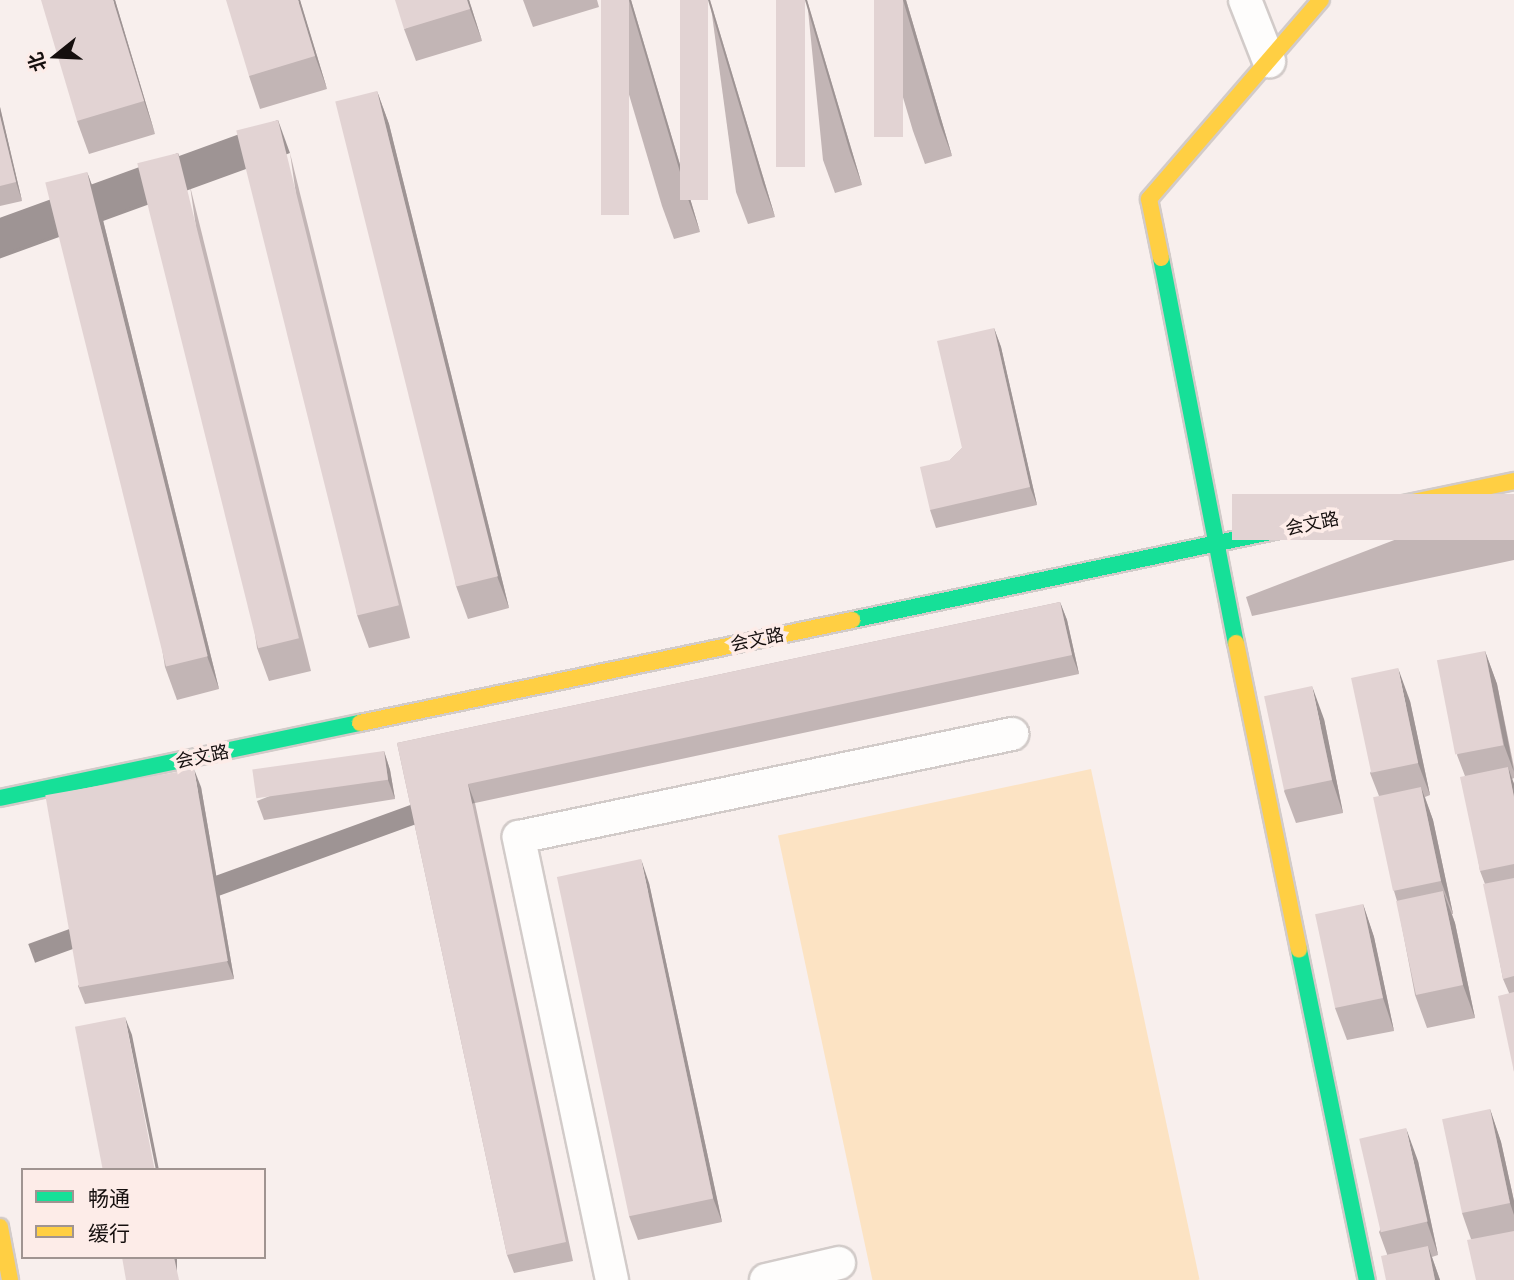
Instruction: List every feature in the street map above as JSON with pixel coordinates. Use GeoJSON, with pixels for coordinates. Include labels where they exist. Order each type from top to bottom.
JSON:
{"type":"FeatureCollection","features":[{"type":"Feature","properties":{"kind":"street"},"geometry":{"type":"LineString","coordinates":[[1245,0],[1269,61]]}},
{"type":"Feature","properties":{"kind":"street"},"geometry":{"type":"LineString","coordinates":[[1321,0],[1149,199],[1216,543],[1367,1280]]}},
{"type":"Feature","properties":{"kind":"street","name":"会文路"},"geometry":{"type":"LineString","coordinates":[[0,798],[1514,481]]}},
{"type":"Feature","properties":{"kind":"street"},"geometry":{"type":"LineString","coordinates":[[612,1280],[519,837],[1012,733]]}},
{"type":"Feature","properties":{"kind":"street"},"geometry":{"type":"LineString","coordinates":[[0,1227],[10,1280]]}},
{"type":"Feature","properties":{"kind":"street"},"geometry":{"type":"LineString","coordinates":[[766,1280],[839,1264]]}},
{"type":"Feature","properties":{"kind":"shaded area"},"geometry":{"type":"Polygon","coordinates":[[[1091,769],[1200,1280],[872,1280],[778,836],[1091,769]]]}},
{"type":"Feature","properties":{"kind":"building"},"geometry":{"type":"Polygon","coordinates":[[[41,0],[113,0],[144,101],[77,121],[41,0]]]}},
{"type":"Feature","properties":{"kind":"building"},"geometry":{"type":"Polygon","coordinates":[[[226,0],[298,0],[315,56],[249,76],[226,0]]]}},
{"type":"Feature","properties":{"kind":"building"},"geometry":{"type":"Polygon","coordinates":[[[395,0],[467,0],[470,9],[404,29],[395,0]]]}},
{"type":"Feature","properties":{"kind":"building"},"geometry":{"type":"Polygon","coordinates":[[[601,0],[629,0],[629,215],[601,215],[601,0]]]}},
{"type":"Feature","properties":{"kind":"building"},"geometry":{"type":"Polygon","coordinates":[[[680,0],[708,0],[708,200],[680,200],[680,0]]]}},
{"type":"Feature","properties":{"kind":"building"},"geometry":{"type":"Polygon","coordinates":[[[776,0],[805,0],[805,167],[776,167],[776,0]]]}},
{"type":"Feature","properties":{"kind":"building"},"geometry":{"type":"Polygon","coordinates":[[[874,0],[903,0],[903,137],[874,137],[874,0]]]}},
{"type":"Feature","properties":{"kind":"building"},"geometry":{"type":"Polygon","coordinates":[[[377,91],[498,576],[456,587],[335,101],[377,91]]]}},
{"type":"Feature","properties":{"kind":"building"},"geometry":{"type":"Polygon","coordinates":[[[0,116],[16,182],[0,186],[0,116]]]}},
{"type":"Feature","properties":{"kind":"building"},"geometry":{"type":"Polygon","coordinates":[[[278,120],[399,605],[357,616],[236,130],[278,120]]]}},
{"type":"Feature","properties":{"kind":"building"},"geometry":{"type":"Polygon","coordinates":[[[178,153],[299,638],[258,648],[137,163],[178,153]]]}},
{"type":"Feature","properties":{"kind":"building"},"geometry":{"type":"Polygon","coordinates":[[[87,172],[208,656],[166,667],[45,182],[87,172]]]}},
{"type":"Feature","properties":{"kind":"building"},"geometry":{"type":"Polygon","coordinates":[[[994,328],[1030,487],[930,510],[920,467],[950,460],[962,448],[937,341],[994,328]]]}},
{"type":"Feature","properties":{"kind":"building"},"geometry":{"type":"Polygon","coordinates":[[[1232,494],[1514,494],[1514,540],[1232,540],[1232,494]]]}},
{"type":"Feature","properties":{"kind":"building"},"geometry":{"type":"Polygon","coordinates":[[[1060,602],[1072,655],[468,784],[566,1242],[507,1255],[397,743],[1060,602]]]}},
{"type":"Feature","properties":{"kind":"building"},"geometry":{"type":"Polygon","coordinates":[[[1485,651],[1503,745],[1455,755],[1437,660],[1485,651]]]}},
{"type":"Feature","properties":{"kind":"building"},"geometry":{"type":"Polygon","coordinates":[[[1398,668],[1418,763],[1371,773],[1351,678],[1398,668]]]}},
{"type":"Feature","properties":{"kind":"building"},"geometry":{"type":"Polygon","coordinates":[[[1312,686],[1332,780],[1284,790],[1264,696],[1312,686]]]}},
{"type":"Feature","properties":{"kind":"building"},"geometry":{"type":"Polygon","coordinates":[[[384,751],[388,780],[256,798],[252,770],[384,751]]]}},
{"type":"Feature","properties":{"kind":"building"},"geometry":{"type":"Polygon","coordinates":[[[1508,767],[1514,797],[1514,864],[1480,871],[1460,777],[1508,767]]]}},
{"type":"Feature","properties":{"kind":"building"},"geometry":{"type":"Polygon","coordinates":[[[194,769],[228,961],[79,987],[45,795],[194,769]]]}},
{"type":"Feature","properties":{"kind":"building"},"geometry":{"type":"Polygon","coordinates":[[[1421,787],[1441,881],[1393,891],[1373,797],[1421,787]]]}},
{"type":"Feature","properties":{"kind":"building"},"geometry":{"type":"Polygon","coordinates":[[[641,859],[713,1198],[629,1216],[557,877],[641,859]]]}},
{"type":"Feature","properties":{"kind":"building"},"geometry":{"type":"Polygon","coordinates":[[[1514,878],[1514,976],[1503,979],[1483,884],[1514,878]]]}},
{"type":"Feature","properties":{"kind":"building"},"geometry":{"type":"Polygon","coordinates":[[[1443,891],[1463,985],[1416,995],[1396,901],[1443,891]]]}},
{"type":"Feature","properties":{"kind":"building"},"geometry":{"type":"Polygon","coordinates":[[[1363,904],[1383,998],[1335,1008],[1315,914],[1363,904]]]}},
{"type":"Feature","properties":{"kind":"building"},"geometry":{"type":"Polygon","coordinates":[[[1514,992],[1514,1072],[1498,996],[1514,992]]]}},
{"type":"Feature","properties":{"kind":"building"},"geometry":{"type":"Polygon","coordinates":[[[125,1017],[154,1168],[102,1168],[75,1027],[125,1017]]]}},
{"type":"Feature","properties":{"kind":"building"},"geometry":{"type":"Polygon","coordinates":[[[1490,1109],[1510,1203],[1462,1213],[1442,1119],[1490,1109]]]}},
{"type":"Feature","properties":{"kind":"building"},"geometry":{"type":"Polygon","coordinates":[[[1406,1128],[1428,1222],[1381,1232],[1359,1139],[1406,1128]]]}},
{"type":"Feature","properties":{"kind":"building"},"geometry":{"type":"Polygon","coordinates":[[[1514,1231],[1514,1280],[1476,1280],[1467,1240],[1514,1231]]]}},
{"type":"Feature","properties":{"kind":"building"},"geometry":{"type":"Polygon","coordinates":[[[1428,1246],[1435,1280],[1386,1280],[1381,1256],[1428,1246]]]}},
{"type":"Feature","properties":{"kind":"building"},"geometry":{"type":"Polygon","coordinates":[[[122,1259],[174,1259],[179,1280],[126,1280],[122,1259]]]}},
{"type":"Feature","properties":{"kind":"traffic: fast"},"geometry":{"type":"LineString","coordinates":[[1161,258],[1236,643]]}},
{"type":"Feature","properties":{"kind":"traffic: fast"},"geometry":{"type":"LineString","coordinates":[[852,620],[1389,507]]}},
{"type":"Feature","properties":{"kind":"traffic: fast"},"geometry":{"type":"LineString","coordinates":[[0,798],[360,723]]}},
{"type":"Feature","properties":{"kind":"traffic: fast"},"geometry":{"type":"LineString","coordinates":[[1299,950],[1367,1280]]}},
{"type":"Feature","properties":{"kind":"traffic: slow"},"geometry":{"type":"LineString","coordinates":[[1161,258],[1149,199],[1321,0]]}},
{"type":"Feature","properties":{"kind":"traffic: slow"},"geometry":{"type":"LineString","coordinates":[[1389,507],[1514,481]]}},
{"type":"Feature","properties":{"kind":"traffic: slow"},"geometry":{"type":"LineString","coordinates":[[360,723],[852,620]]}},
{"type":"Feature","properties":{"kind":"traffic: slow"},"geometry":{"type":"LineString","coordinates":[[1236,643],[1299,950]]}},
{"type":"Feature","properties":{"kind":"traffic: slow"},"geometry":{"type":"LineString","coordinates":[[0,1227],[10,1280]]}}]}
